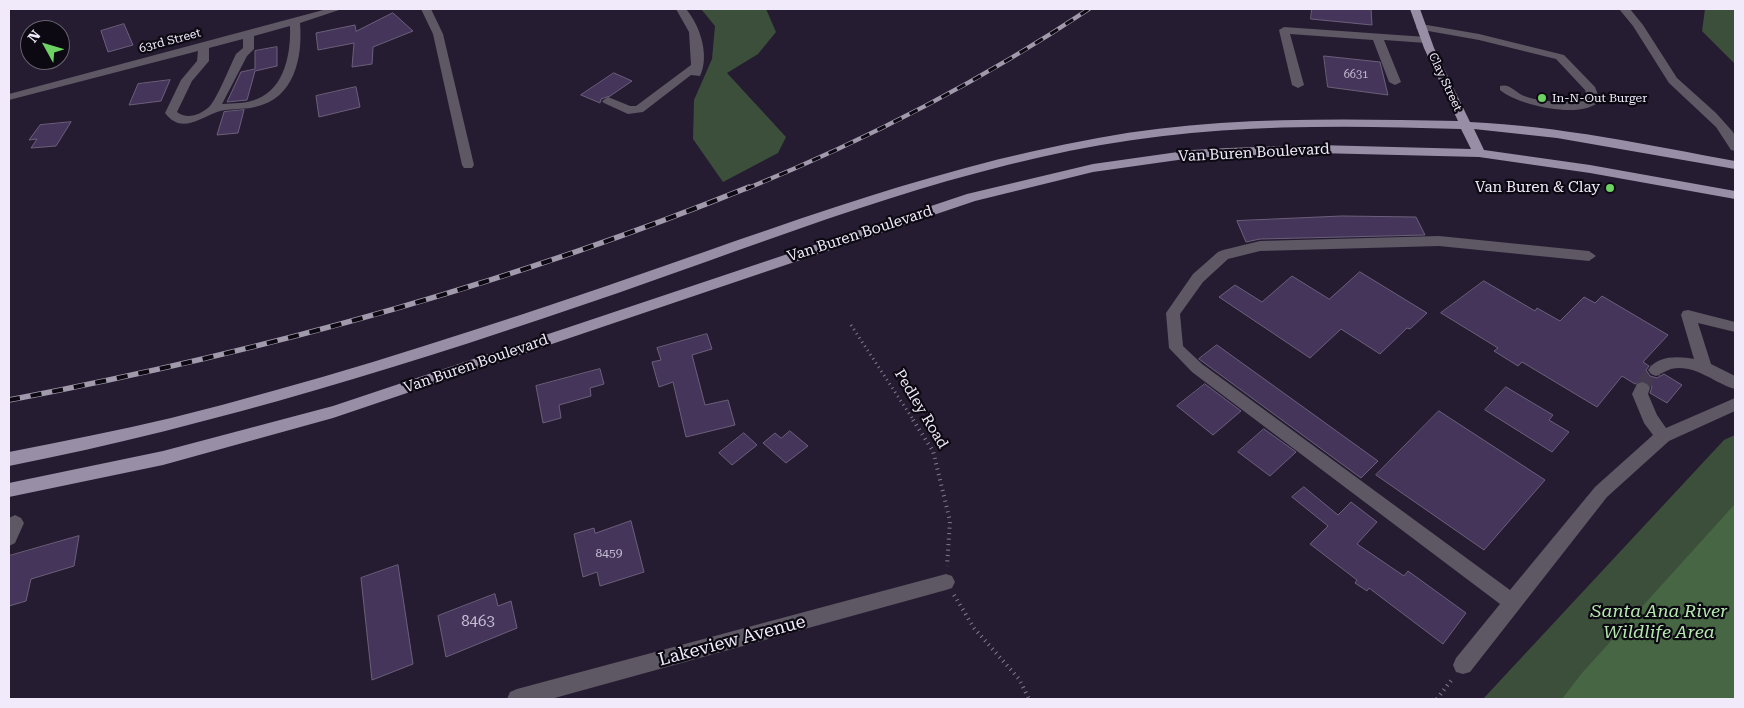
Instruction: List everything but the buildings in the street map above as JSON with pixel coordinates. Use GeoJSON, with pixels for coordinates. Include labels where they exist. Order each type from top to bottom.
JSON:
{"type":"FeatureCollection","features":[{"type":"Feature","properties":{"kind":"main road","name":"Clay Street"},"geometry":{"type":"LineString","coordinates":[[1415,9],[1426,40],[1479,153]]}},
{"type":"Feature","properties":{"kind":"main road","name":"Van Buren Boulevard"},"geometry":{"type":"LineString","coordinates":[[9,459],[171,424],[334,380],[577,301],[822,217],[948,177],[1067,147],[1176,130],[1275,122],[1466,126],[1500,128],[1591,140],[1735,165]]}},
{"type":"Feature","properties":{"kind":"main road","name":"Van Buren Boulevard"},"geometry":{"type":"LineString","coordinates":[[9,490],[163,458],[333,412],[972,197],[1093,168],[1192,154],[1239,152],[1317,149],[1479,153],[1590,169],[1735,195]]}},
{"type":"Feature","properties":{"kind":"street","name":"63rd Street"},"geometry":{"type":"LineString","coordinates":[[9,98],[295,22],[337,9]]}},
{"type":"Feature","properties":{"kind":"street"},"geometry":{"type":"LineString","coordinates":[[426,9],[438,34],[468,165]]}},
{"type":"Feature","properties":{"kind":"street"},"geometry":{"type":"LineString","coordinates":[[608,101],[628,110],[638,108],[696,70],[698,38],[690,20],[681,9]]}},
{"type":"Feature","properties":{"kind":"street"},"geometry":{"type":"LineString","coordinates":[[1624,9],[1646,34],[1664,69],[1692,99],[1717,119],[1735,147]]}},
{"type":"Feature","properties":{"kind":"street"},"geometry":{"type":"LineString","coordinates":[[204,46],[203,60],[187,80],[171,113],[179,121],[185,122],[214,109],[261,102],[273,97],[289,77],[296,30],[295,22]]}},
{"type":"Feature","properties":{"kind":"street"},"geometry":{"type":"LineString","coordinates":[[1421,27],[1479,37],[1547,52],[1560,57],[1582,79],[1594,95],[1590,104],[1572,105],[1530,101],[1518,98],[1504,88]]}},
{"type":"Feature","properties":{"kind":"street"},"geometry":{"type":"LineString","coordinates":[[1298,85],[1284,30],[1426,40]]}},
{"type":"Feature","properties":{"kind":"street"},"geometry":{"type":"LineString","coordinates":[[214,109],[242,54],[248,49],[250,34]]}},
{"type":"Feature","properties":{"kind":"street"},"geometry":{"type":"LineString","coordinates":[[1377,36],[1395,82]]}},
{"type":"Feature","properties":{"kind":"street"},"geometry":{"type":"LineString","coordinates":[[1512,602],[1197,368],[1176,348],[1173,313],[1198,278],[1223,255],[1260,246],[1439,240],[1589,256]]}},
{"type":"Feature","properties":{"kind":"street"},"geometry":{"type":"LineString","coordinates":[[1704,368],[1688,315],[1735,327]]}},
{"type":"Feature","properties":{"kind":"street"},"geometry":{"type":"LineString","coordinates":[[1656,370],[1661,365],[1678,363],[1704,368],[1735,383]]}},
{"type":"Feature","properties":{"kind":"street"},"geometry":{"type":"LineString","coordinates":[[1642,388],[1640,394],[1650,418],[1663,436]]}},
{"type":"Feature","properties":{"kind":"street"},"geometry":{"type":"LineString","coordinates":[[1463,665],[1601,492],[1663,436],[1735,404]]}},
{"type":"Feature","properties":{"kind":"street","name":"Lakeview Avenue"},"geometry":{"type":"LineString","coordinates":[[517,699],[946,582]]}},
{"type":"Feature","properties":{"kind":"path","name":"Pedley Road"},"geometry":{"type":"LineString","coordinates":[[851,325],[933,451],[950,521],[946,582]]}},
{"type":"Feature","properties":{"kind":"path"},"geometry":{"type":"LineString","coordinates":[[946,582],[974,628],[1019,679],[1029,699]]}},
{"type":"Feature","properties":{"kind":"path"},"geometry":{"type":"LineString","coordinates":[[1437,699],[1463,665]]}},
{"type":"Feature","properties":{"kind":"green space"},"geometry":{"type":"Polygon","coordinates":[[[701,9],[766,9],[776,32],[758,54],[727,73],[786,137],[778,153],[723,182],[693,139],[694,100],[712,59],[715,26],[701,9]]]}},
{"type":"Feature","properties":{"kind":"green space"},"geometry":{"type":"Polygon","coordinates":[[[1705,9],[1735,9],[1735,64],[1702,31],[1705,9]]]}},
{"type":"Feature","properties":{"kind":"green space","name":"Santa Ana River Wildlife Area"},"geometry":{"type":"Polygon","coordinates":[[[1735,435],[1735,699],[1483,699],[1724,440],[1735,435]]]}},
{"type":"Feature","properties":{"kind":"shaded area"},"geometry":{"type":"Polygon","coordinates":[[[1735,504],[1735,699],[1562,699],[1582,673],[1735,504]]]}},
{"type":"Feature","properties":{"kind":"tunnel"},"geometry":{"type":"LineString","coordinates":[[1642,388],[1647,378],[1656,370]]}},
{"type":"Feature","properties":{"kind":"railway"},"geometry":{"type":"LineString","coordinates":[[746,189],[835,150],[922,108],[1007,61],[1089,9]]}},
{"type":"Feature","properties":{"kind":"railway"},"geometry":{"type":"LineString","coordinates":[[9,400],[198,360],[384,312],[568,254],[659,222],[749,187]]}},
{"type":"Feature","properties":{"kind":"place","name":"In-N-Out Burger"},"geometry":{"type":"Point","coordinates":[1542,98]}},
{"type":"Feature","properties":{"kind":"place","name":"Van Buren & Clay"},"geometry":{"type":"Point","coordinates":[1610,188]}}]}
